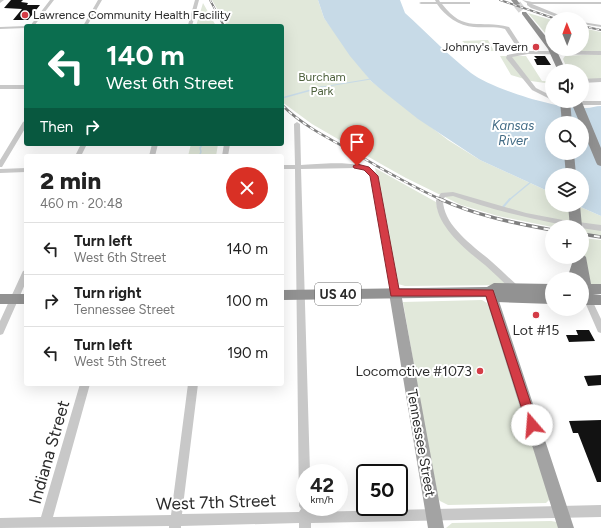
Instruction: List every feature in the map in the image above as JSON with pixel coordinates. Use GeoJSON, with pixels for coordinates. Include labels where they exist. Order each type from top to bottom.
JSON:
{"type":"FeatureCollection","features":[{"type":"Feature","properties":{"kind":"highway"},"geometry":{"type":"LineString","coordinates":[[524,13],[545,40]]}},
{"type":"Feature","properties":{"kind":"highway"},"geometry":{"type":"LineString","coordinates":[[579,108],[601,161]]}},
{"type":"Feature","properties":{"kind":"highway","name":"US 40"},"geometry":{"type":"LineString","coordinates":[[490,292],[494,288],[545,291]]}},
{"type":"Feature","properties":{"kind":"highway"},"geometry":{"type":"LineString","coordinates":[[589,293],[601,289]]}},
{"type":"Feature","properties":{"kind":"highway","name":"US 40"},"geometry":{"type":"LineString","coordinates":[[284,295],[490,292],[497,297],[545,292]]}},
{"type":"Feature","properties":{"kind":"highway"},"geometry":{"type":"LineString","coordinates":[[589,296],[601,300]]}},
{"type":"Feature","properties":{"kind":"highway"},"geometry":{"type":"LineString","coordinates":[[0,299],[20,299]]}},
{"type":"Feature","properties":{"kind":"main road"},"geometry":{"type":"LineString","coordinates":[[490,292],[566,528]]}},
{"type":"Feature","properties":{"kind":"main road","name":"Tennessee Street"},"geometry":{"type":"LineString","coordinates":[[395,293],[434,521]]}},
{"type":"Feature","properties":{"kind":"street"},"geometry":{"type":"LineString","coordinates":[[34,24],[52,0]]}},
{"type":"Feature","properties":{"kind":"street"},"geometry":{"type":"LineString","coordinates":[[85,24],[100,0]]}},
{"type":"Feature","properties":{"kind":"street"},"geometry":{"type":"LineString","coordinates":[[191,24],[197,0]]}},
{"type":"Feature","properties":{"kind":"street"},"geometry":{"type":"LineString","coordinates":[[524,0],[530,3],[533,7],[547,12]]}},
{"type":"Feature","properties":{"kind":"street"},"geometry":{"type":"LineString","coordinates":[[438,2],[442,9],[458,23],[464,25],[505,28],[509,30],[521,49],[528,52]]}},
{"type":"Feature","properties":{"kind":"street"},"geometry":{"type":"LineString","coordinates":[[421,3],[468,3]]}},
{"type":"Feature","properties":{"kind":"street"},"geometry":{"type":"LineString","coordinates":[[530,3],[601,3]]}},
{"type":"Feature","properties":{"kind":"street"},"geometry":{"type":"LineString","coordinates":[[589,24],[601,26]]}},
{"type":"Feature","properties":{"kind":"street"},"geometry":{"type":"LineString","coordinates":[[0,28],[24,27]]}},
{"type":"Feature","properties":{"kind":"street"},"geometry":{"type":"LineString","coordinates":[[545,51],[511,54],[509,56],[509,58],[534,89],[545,94]]}},
{"type":"Feature","properties":{"kind":"street"},"geometry":{"type":"LineString","coordinates":[[589,52],[601,53]]}},
{"type":"Feature","properties":{"kind":"street"},"geometry":{"type":"LineString","coordinates":[[589,81],[601,80]]}},
{"type":"Feature","properties":{"kind":"street"},"geometry":{"type":"LineString","coordinates":[[0,87],[24,87]]}},
{"type":"Feature","properties":{"kind":"street"},"geometry":{"type":"LineString","coordinates":[[589,103],[601,103]]}},
{"type":"Feature","properties":{"kind":"street"},"geometry":{"type":"LineString","coordinates":[[297,124],[304,464]]}},
{"type":"Feature","properties":{"kind":"street"},"geometry":{"type":"LineString","coordinates":[[0,165],[24,125]]}},
{"type":"Feature","properties":{"kind":"street","name":"Tennessee Street"},"geometry":{"type":"LineString","coordinates":[[298,167],[357,166],[370,170],[374,177],[395,293]]}},
{"type":"Feature","properties":{"kind":"street"},"geometry":{"type":"LineString","coordinates":[[284,167],[298,167]]}},
{"type":"Feature","properties":{"kind":"street"},"geometry":{"type":"LineString","coordinates":[[0,171],[24,170]]}},
{"type":"Feature","properties":{"kind":"street"},"geometry":{"type":"LineString","coordinates":[[515,288],[465,244],[456,234],[440,210],[438,205],[439,199],[444,195],[453,194],[520,215],[566,224],[601,228]]}},
{"type":"Feature","properties":{"kind":"street"},"geometry":{"type":"LineString","coordinates":[[0,331],[20,299],[24,282]]}},
{"type":"Feature","properties":{"kind":"street"},"geometry":{"type":"LineString","coordinates":[[589,304],[601,329]]}},
{"type":"Feature","properties":{"kind":"street","name":"Indiana Street"},"geometry":{"type":"LineString","coordinates":[[45,526],[84,386]]}},
{"type":"Feature","properties":{"kind":"street"},"geometry":{"type":"LineString","coordinates":[[175,524],[194,386]]}},
{"type":"Feature","properties":{"kind":"street","name":"West 7th Street"},"geometry":{"type":"LineString","coordinates":[[342,516],[434,521],[560,512],[601,511]]}},
{"type":"Feature","properties":{"kind":"street","name":"West 7th Street"},"geometry":{"type":"LineString","coordinates":[[0,524],[45,526],[175,524],[296,515]]}},
{"type":"Feature","properties":{"kind":"green space","name":"Burcham Park"},"geometry":{"type":"Polygon","coordinates":[[[212,0],[318,0],[324,18],[371,81],[448,140],[480,160],[545,190],[545,212],[589,212],[589,211],[601,216],[601,236],[589,234],[589,220],[545,220],[545,226],[498,216],[461,205],[406,178],[312,124],[284,103],[284,24],[226,24],[212,0]]]}},
{"type":"Feature","properties":{"kind":"green space"},"geometry":{"type":"Polygon","coordinates":[[[203,3],[215,24],[197,24],[203,3]]]}},
{"type":"Feature","properties":{"kind":"green space"},"geometry":{"type":"Polygon","coordinates":[[[528,13],[545,18],[545,33],[528,13]]]}},
{"type":"Feature","properties":{"kind":"green space"},"geometry":{"type":"Polygon","coordinates":[[[589,29],[601,32],[601,51],[589,51],[589,29]]]}},
{"type":"Feature","properties":{"kind":"green space"},"geometry":{"type":"Polygon","coordinates":[[[488,40],[494,51],[474,51],[462,41],[488,40]]]}},
{"type":"Feature","properties":{"kind":"green space"},"geometry":{"type":"Polygon","coordinates":[[[601,54],[601,79],[589,80],[589,64],[565,64],[563,59],[565,56],[589,56],[589,55],[601,54]]]}},
{"type":"Feature","properties":{"kind":"green space"},"geometry":{"type":"Polygon","coordinates":[[[500,56],[526,56],[542,81],[545,81],[545,83],[531,81],[511,75],[500,56]]]}},
{"type":"Feature","properties":{"kind":"green space"},"geometry":{"type":"Polygon","coordinates":[[[190,146],[218,146],[216,154],[188,154],[190,146]]]}},
{"type":"Feature","properties":{"kind":"green space"},"geometry":{"type":"Polygon","coordinates":[[[375,168],[436,202],[438,211],[507,285],[405,286],[398,284],[375,168]]]}},
{"type":"Feature","properties":{"kind":"green space"},"geometry":{"type":"Polygon","coordinates":[[[589,239],[601,240],[601,285],[590,284],[587,264],[589,264],[589,239]]]}},
{"type":"Feature","properties":{"kind":"green space"},"geometry":{"type":"Polygon","coordinates":[[[482,300],[487,303],[490,309],[550,499],[546,503],[448,505],[437,498],[403,302],[482,300]]]}},
{"type":"Feature","properties":{"kind":"green space"},"geometry":{"type":"Polygon","coordinates":[[[557,522],[561,528],[446,528],[452,523],[557,522]]]}},
{"type":"Feature","properties":{"kind":"water","name":"Kansas River"},"geometry":{"type":"Polygon","coordinates":[[[318,0],[400,0],[405,13],[454,59],[471,73],[494,86],[545,102],[545,108],[589,108],[601,106],[601,216],[589,211],[589,168],[545,168],[545,190],[480,160],[418,119],[384,92],[371,81],[350,56],[324,18],[318,0]]]}},
{"type":"Feature","properties":{"kind":"building","name":"Lawrence Community Health Facility"},"geometry":{"type":"Polygon","coordinates":[[[11,0],[23,0],[21,2],[28,3],[27,5],[40,5],[28,20],[13,20],[22,9],[4,8],[11,0]]]}},
{"type":"Feature","properties":{"kind":"building"},"geometry":{"type":"Polygon","coordinates":[[[534,56],[545,56],[550,64],[537,65],[534,59],[537,59],[534,56]]]}},
{"type":"Feature","properties":{"kind":"building"},"geometry":{"type":"Polygon","coordinates":[[[576,330],[589,330],[595,341],[569,342],[566,335],[578,335],[576,330]]]}},
{"type":"Feature","properties":{"kind":"building"},"geometry":{"type":"Polygon","coordinates":[[[601,375],[601,385],[588,386],[584,376],[601,375]]]}},
{"type":"Feature","properties":{"kind":"building"},"geometry":{"type":"Polygon","coordinates":[[[601,420],[601,482],[597,482],[578,433],[573,433],[569,421],[601,420]]]}},
{"type":"Feature","properties":{"kind":"waterway"},"geometry":{"type":"LineString","coordinates":[[322,87],[371,79]]}},
{"type":"Feature","properties":{"kind":"waterway"},"geometry":{"type":"LineString","coordinates":[[284,97],[322,87]]}},
{"type":"Feature","properties":{"kind":"waterway"},"geometry":{"type":"LineString","coordinates":[[316,88],[322,87]]}},
{"type":"Feature","properties":{"kind":"waterway"},"geometry":{"type":"LineString","coordinates":[[200,154],[201,146]]}},
{"type":"Feature","properties":{"kind":"waterway"},"geometry":{"type":"LineString","coordinates":[[509,200],[532,181]]}},
{"type":"Feature","properties":{"kind":"waterway"},"geometry":{"type":"LineString","coordinates":[[503,207],[509,200]]}},
{"type":"Feature","properties":{"kind":"tunnel"},"geometry":{"type":"LineString","coordinates":[[517,4],[524,13]]}},
{"type":"Feature","properties":{"kind":"railway"},"geometry":{"type":"LineString","coordinates":[[210,0],[223,24]]}},
{"type":"Feature","properties":{"kind":"railway"},"geometry":{"type":"LineString","coordinates":[[500,0],[545,15]]}},
{"type":"Feature","properties":{"kind":"railway"},"geometry":{"type":"LineString","coordinates":[[589,27],[601,30]]}},
{"type":"Feature","properties":{"kind":"railway"},"geometry":{"type":"LineString","coordinates":[[284,107],[305,124],[394,176],[440,199]]}},
{"type":"Feature","properties":{"kind":"railway"},"geometry":{"type":"LineString","coordinates":[[440,199],[467,210],[494,218],[545,229]]}},
{"type":"Feature","properties":{"kind":"railway"},"geometry":{"type":"LineString","coordinates":[[589,235],[601,237]]}},
{"type":"Feature","properties":{"kind":"place","name":"Lawrence Community Health Facility"},"geometry":{"type":"Point","coordinates":[25,15]}},
{"type":"Feature","properties":{"kind":"place","name":"Johnny's Tavern"},"geometry":{"type":"Point","coordinates":[536,47]}},
{"type":"Feature","properties":{"kind":"place","name":"Lot #15"},"geometry":{"type":"Point","coordinates":[536,315]}},
{"type":"Feature","properties":{"kind":"place","name":"Locomotive #1073"},"geometry":{"type":"Point","coordinates":[480,371]}},
{"type":"Feature","properties":{"kind":"route"},"geometry":{"type":"LineString","coordinates":[[357,166],[367,169],[374,176],[395,293],[490,292],[532,425]]}}]}
